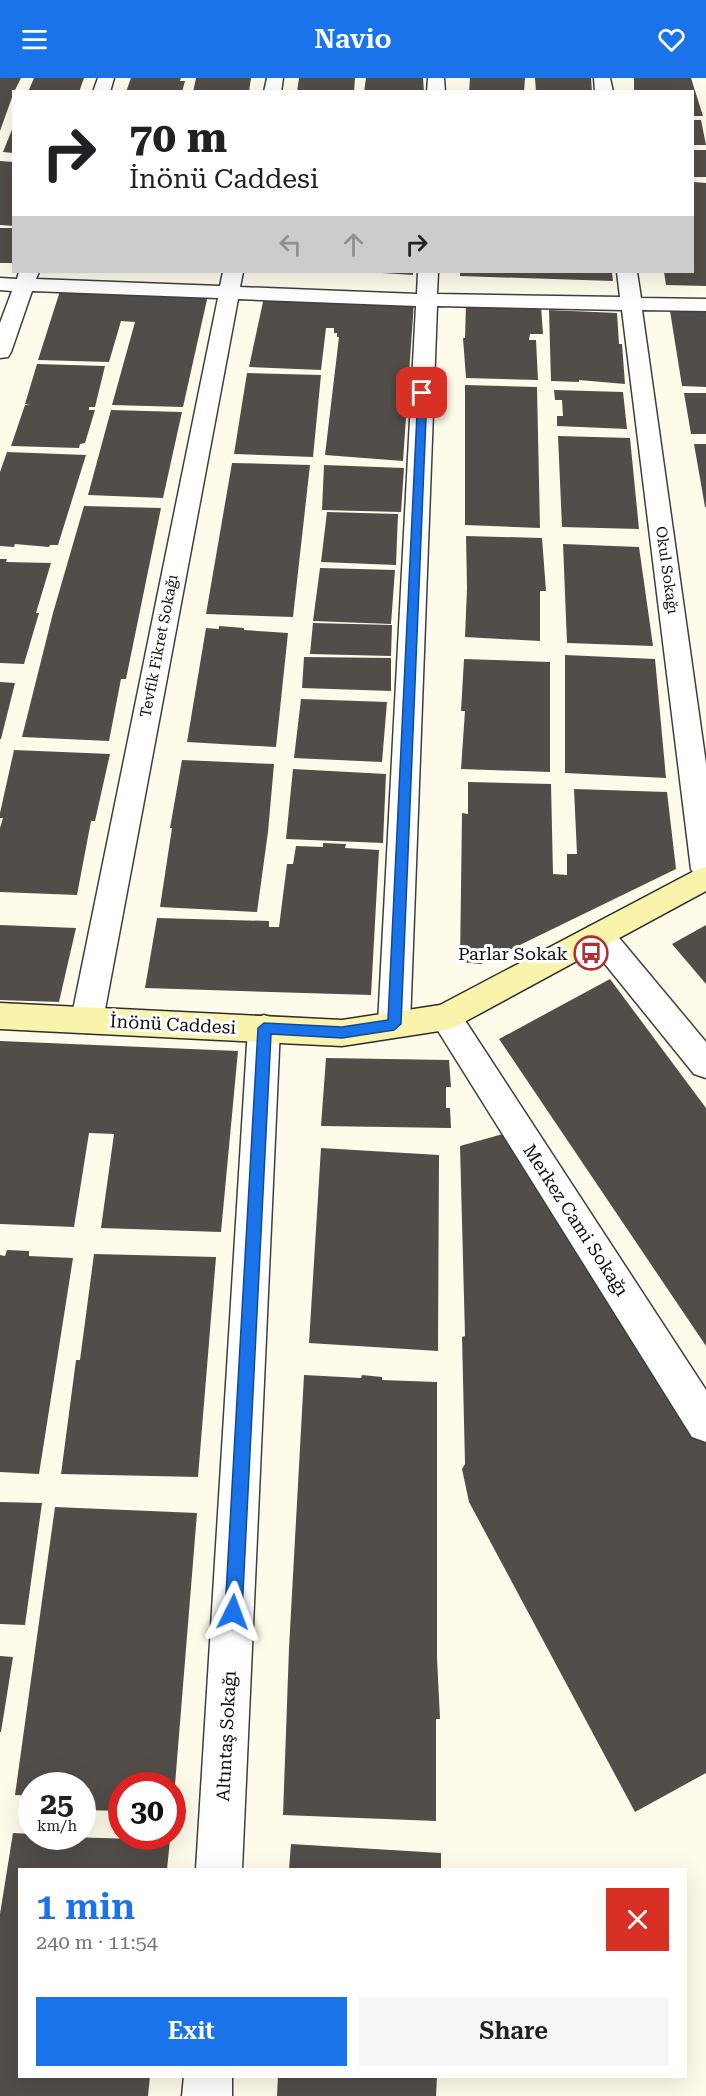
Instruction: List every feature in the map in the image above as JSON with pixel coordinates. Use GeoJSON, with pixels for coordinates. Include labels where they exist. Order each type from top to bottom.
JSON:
{"type":"FeatureCollection","features":[{"type":"Feature","properties":{"kind":"street"},"geometry":{"type":"LineString","coordinates":[[394,1024],[428,273]]}},
{"type":"Feature","properties":{"kind":"street","name":"Okul Sokağı"},"geometry":{"type":"LineString","coordinates":[[627,273],[706,869]]}},
{"type":"Feature","properties":{"kind":"street"},"geometry":{"type":"LineString","coordinates":[[0,284],[26,278],[230,282],[426,300],[706,305]]}},
{"type":"Feature","properties":{"kind":"street"},"geometry":{"type":"LineString","coordinates":[[0,352],[26,278]]}},
{"type":"Feature","properties":{"kind":"street","name":"Tevfik Fikret Sokağı"},"geometry":{"type":"LineString","coordinates":[[87,1020],[230,282]]}},
{"type":"Feature","properties":{"kind":"street","name":"İnönü Caddesi"},"geometry":{"type":"LineString","coordinates":[[0,1016],[342,1033],[446,1017],[706,878]]}},
{"type":"Feature","properties":{"kind":"street"},"geometry":{"type":"LineString","coordinates":[[599,935],[706,1065]]}},
{"type":"Feature","properties":{"kind":"street","name":"Merkez Cami Sokağı"},"geometry":{"type":"LineString","coordinates":[[446,1017],[706,1424]]}},
{"type":"Feature","properties":{"kind":"street","name":"Altıntaş Sokağı"},"geometry":{"type":"LineString","coordinates":[[219,1868],[264,1028]]}},
{"type":"Feature","properties":{"kind":"street"},"geometry":{"type":"LineString","coordinates":[[207,2096],[208,2078]]}},
{"type":"Feature","properties":{"kind":"building"},"geometry":{"type":"Polygon","coordinates":[[[0,78],[21,78],[15,90],[12,90],[12,98],[0,131],[0,78]]]}},
{"type":"Feature","properties":{"kind":"building"},"geometry":{"type":"Polygon","coordinates":[[[34,78],[84,78],[80,90],[29,90],[34,78]]]}},
{"type":"Feature","properties":{"kind":"building"},"geometry":{"type":"Polygon","coordinates":[[[131,78],[181,78],[180,81],[185,81],[183,90],[127,90],[131,78]]]}},
{"type":"Feature","properties":{"kind":"building"},"geometry":{"type":"Polygon","coordinates":[[[196,78],[251,78],[249,90],[193,90],[196,78]]]}},
{"type":"Feature","properties":{"kind":"building"},"geometry":{"type":"Polygon","coordinates":[[[299,78],[355,78],[354,90],[297,90],[299,78]]]}},
{"type":"Feature","properties":{"kind":"building"},"geometry":{"type":"Polygon","coordinates":[[[366,78],[423,78],[424,90],[364,90],[366,78]]]}},
{"type":"Feature","properties":{"kind":"building"},"geometry":{"type":"Polygon","coordinates":[[[470,78],[525,78],[524,90],[469,90],[470,78]]]}},
{"type":"Feature","properties":{"kind":"building"},"geometry":{"type":"Polygon","coordinates":[[[535,78],[591,78],[592,90],[536,90],[535,78]]]}},
{"type":"Feature","properties":{"kind":"building"},"geometry":{"type":"Polygon","coordinates":[[[634,78],[691,78],[703,116],[694,116],[694,90],[634,90],[634,78]]]}},
{"type":"Feature","properties":{"kind":"building"},"geometry":{"type":"Polygon","coordinates":[[[694,120],[701,120],[706,145],[694,145],[694,120]]]}},
{"type":"Feature","properties":{"kind":"building"},"geometry":{"type":"Polygon","coordinates":[[[12,130],[12,153],[3,152],[12,130]]]}},
{"type":"Feature","properties":{"kind":"building"},"geometry":{"type":"Polygon","coordinates":[[[694,150],[706,150],[706,177],[694,177],[694,150]]]}},
{"type":"Feature","properties":{"kind":"building"},"geometry":{"type":"Polygon","coordinates":[[[0,161],[12,162],[12,226],[0,225],[0,161]]]}},
{"type":"Feature","properties":{"kind":"building"},"geometry":{"type":"Polygon","coordinates":[[[694,182],[706,183],[706,286],[666,285],[664,273],[694,273],[694,182]]]}},
{"type":"Feature","properties":{"kind":"building"},"geometry":{"type":"Polygon","coordinates":[[[0,228],[12,228],[12,263],[0,263],[0,228]]]}},
{"type":"Feature","properties":{"kind":"building"},"geometry":{"type":"Polygon","coordinates":[[[382,273],[413,273],[413,275],[382,273]]]}},
{"type":"Feature","properties":{"kind":"building"},"geometry":{"type":"Polygon","coordinates":[[[460,273],[612,273],[613,281],[460,276],[460,273]]]}},
{"type":"Feature","properties":{"kind":"building"},"geometry":{"type":"Polygon","coordinates":[[[60,291],[208,295],[183,407],[112,405],[135,322],[121,321],[109,362],[38,360],[60,291]]]}},
{"type":"Feature","properties":{"kind":"building"},"geometry":{"type":"Polygon","coordinates":[[[264,297],[414,302],[403,461],[325,455],[339,337],[337,333],[334,333],[334,328],[326,328],[321,370],[249,367],[264,297]]]}},
{"type":"Feature","properties":{"kind":"building"},"geometry":{"type":"Polygon","coordinates":[[[466,303],[541,306],[543,334],[530,334],[529,340],[536,340],[538,380],[466,378],[463,338],[465,338],[466,303]]]}},
{"type":"Feature","properties":{"kind":"building"},"geometry":{"type":"Polygon","coordinates":[[[549,310],[617,313],[625,384],[579,380],[579,382],[551,381],[549,310]]]}},
{"type":"Feature","properties":{"kind":"building"},"geometry":{"type":"Polygon","coordinates":[[[670,311],[706,312],[706,387],[682,386],[670,311]]]}},
{"type":"Feature","properties":{"kind":"building"},"geometry":{"type":"Polygon","coordinates":[[[37,364],[105,366],[95,407],[89,407],[89,410],[95,410],[85,443],[80,444],[79,448],[11,446],[25,405],[30,404],[25,404],[37,364]]]}},
{"type":"Feature","properties":{"kind":"building"},"geometry":{"type":"Polygon","coordinates":[[[247,373],[321,375],[313,457],[234,454],[247,373]]]}},
{"type":"Feature","properties":{"kind":"building"},"geometry":{"type":"Polygon","coordinates":[[[465,385],[537,387],[540,528],[465,525],[465,385]]]}},
{"type":"Feature","properties":{"kind":"building"},"geometry":{"type":"Polygon","coordinates":[[[554,390],[623,392],[627,429],[557,426],[557,416],[563,416],[562,400],[555,400],[554,390]]]}},
{"type":"Feature","properties":{"kind":"building"},"geometry":{"type":"Polygon","coordinates":[[[684,393],[706,393],[706,434],[691,434],[684,393]]]}},
{"type":"Feature","properties":{"kind":"building"},"geometry":{"type":"Polygon","coordinates":[[[111,410],[182,412],[163,498],[88,495],[111,410]]]}},
{"type":"Feature","properties":{"kind":"building"},"geometry":{"type":"Polygon","coordinates":[[[558,436],[630,438],[639,529],[562,527],[558,436]]]}},
{"type":"Feature","properties":{"kind":"building"},"geometry":{"type":"Polygon","coordinates":[[[694,444],[706,444],[706,507],[705,507],[694,444]]]}},
{"type":"Feature","properties":{"kind":"building"},"geometry":{"type":"Polygon","coordinates":[[[7,452],[86,455],[58,545],[49,547],[15,544],[14,547],[0,546],[0,472],[7,452]]]}},
{"type":"Feature","properties":{"kind":"building"},"geometry":{"type":"Polygon","coordinates":[[[232,463],[310,465],[293,617],[206,614],[232,463]]]}},
{"type":"Feature","properties":{"kind":"building"},"geometry":{"type":"Polygon","coordinates":[[[324,465],[404,468],[401,512],[322,510],[324,465]]]}},
{"type":"Feature","properties":{"kind":"building"},"geometry":{"type":"Polygon","coordinates":[[[84,506],[161,508],[126,679],[121,679],[109,741],[22,737],[53,613],[84,506]]]}},
{"type":"Feature","properties":{"kind":"building"},"geometry":{"type":"Polygon","coordinates":[[[327,512],[398,514],[396,565],[321,562],[327,512]]]}},
{"type":"Feature","properties":{"kind":"building"},"geometry":{"type":"Polygon","coordinates":[[[466,536],[542,538],[546,591],[540,591],[540,641],[465,637],[466,536]]]}},
{"type":"Feature","properties":{"kind":"building"},"geometry":{"type":"Polygon","coordinates":[[[563,544],[639,547],[653,646],[567,643],[563,544]]]}},
{"type":"Feature","properties":{"kind":"building"},"geometry":{"type":"Polygon","coordinates":[[[0,559],[7,559],[6,562],[51,563],[24,664],[0,663],[0,559]]]}},
{"type":"Feature","properties":{"kind":"building"},"geometry":{"type":"Polygon","coordinates":[[[320,568],[395,570],[391,624],[313,621],[320,568]]]}},
{"type":"Feature","properties":{"kind":"building"},"geometry":{"type":"Polygon","coordinates":[[[313,623],[392,625],[391,656],[310,654],[313,623]]]}},
{"type":"Feature","properties":{"kind":"building"},"geometry":{"type":"Polygon","coordinates":[[[219,626],[288,633],[276,747],[187,742],[206,628],[219,629],[219,626]]]}},
{"type":"Feature","properties":{"kind":"building"},"geometry":{"type":"Polygon","coordinates":[[[565,655],[655,659],[666,778],[565,773],[565,655]]]}},
{"type":"Feature","properties":{"kind":"building"},"geometry":{"type":"Polygon","coordinates":[[[304,657],[391,658],[391,691],[302,688],[304,657]]]}},
{"type":"Feature","properties":{"kind":"building"},"geometry":{"type":"Polygon","coordinates":[[[464,659],[550,662],[550,772],[461,769],[465,711],[461,711],[464,659]]]}},
{"type":"Feature","properties":{"kind":"building"},"geometry":{"type":"Polygon","coordinates":[[[0,682],[15,683],[1,739],[0,739],[0,682]]]}},
{"type":"Feature","properties":{"kind":"building"},"geometry":{"type":"Polygon","coordinates":[[[301,699],[387,702],[382,762],[294,758],[301,699]]]}},
{"type":"Feature","properties":{"kind":"building"},"geometry":{"type":"Polygon","coordinates":[[[14,750],[110,754],[95,821],[91,821],[77,895],[0,892],[0,828],[3,818],[0,818],[0,813],[14,750]]]}},
{"type":"Feature","properties":{"kind":"building"},"geometry":{"type":"Polygon","coordinates":[[[182,760],[274,764],[257,912],[160,907],[172,828],[170,828],[182,760]]]}},
{"type":"Feature","properties":{"kind":"building"},"geometry":{"type":"Polygon","coordinates":[[[293,769],[386,774],[383,843],[286,839],[293,769]]]}},
{"type":"Feature","properties":{"kind":"building"},"geometry":{"type":"Polygon","coordinates":[[[468,782],[551,784],[553,874],[567,875],[567,854],[577,854],[574,789],[667,792],[676,869],[481,964],[460,962],[462,813],[468,814],[468,782]]]}},
{"type":"Feature","properties":{"kind":"building"},"geometry":{"type":"Polygon","coordinates":[[[323,843],[346,844],[345,848],[379,850],[371,995],[145,988],[157,918],[269,921],[269,927],[279,927],[287,864],[293,864],[296,846],[323,847],[323,843]]]}},
{"type":"Feature","properties":{"kind":"building"},"geometry":{"type":"Polygon","coordinates":[[[0,925],[76,928],[59,1002],[0,1000],[0,925]]]}},
{"type":"Feature","properties":{"kind":"building"},"geometry":{"type":"Polygon","coordinates":[[[706,925],[706,984],[672,944],[706,925]]]}},
{"type":"Feature","properties":{"kind":"building"},"geometry":{"type":"Polygon","coordinates":[[[610,979],[706,1108],[706,1346],[499,1039],[610,979]]]}},
{"type":"Feature","properties":{"kind":"building"},"geometry":{"type":"Polygon","coordinates":[[[0,1041],[238,1051],[221,1232],[101,1228],[114,1134],[89,1133],[74,1227],[0,1224],[0,1041]]]}},
{"type":"Feature","properties":{"kind":"building"},"geometry":{"type":"Polygon","coordinates":[[[326,1058],[449,1060],[451,1087],[446,1087],[446,1108],[450,1108],[451,1128],[321,1126],[326,1058]]]}},
{"type":"Feature","properties":{"kind":"building"},"geometry":{"type":"Polygon","coordinates":[[[510,1132],[706,1437],[706,1773],[635,1812],[469,1502],[462,1469],[465,1464],[462,1337],[465,1336],[460,1146],[510,1132]]]}},
{"type":"Feature","properties":{"kind":"building"},"geometry":{"type":"Polygon","coordinates":[[[321,1148],[439,1155],[438,1351],[309,1343],[321,1148]]]}},
{"type":"Feature","properties":{"kind":"building"},"geometry":{"type":"Polygon","coordinates":[[[7,1250],[29,1251],[29,1256],[73,1258],[39,1474],[0,1472],[0,1255],[5,1256],[7,1250]]]}},
{"type":"Feature","properties":{"kind":"building"},"geometry":{"type":"Polygon","coordinates":[[[94,1254],[216,1257],[198,1477],[61,1474],[76,1360],[80,1360],[94,1254]]]}},
{"type":"Feature","properties":{"kind":"building"},"geometry":{"type":"Polygon","coordinates":[[[304,1375],[361,1378],[362,1375],[382,1377],[382,1380],[437,1382],[437,1658],[440,1719],[436,1719],[436,1821],[283,1815],[289,1648],[304,1375]]]}},
{"type":"Feature","properties":{"kind":"building"},"geometry":{"type":"Polygon","coordinates":[[[0,1502],[42,1503],[25,1625],[0,1624],[0,1502]]]}},
{"type":"Feature","properties":{"kind":"building"},"geometry":{"type":"Polygon","coordinates":[[[55,1507],[197,1513],[176,1772],[108,1772],[108,1811],[96,1810],[96,1772],[18,1772],[55,1507]]]}},
{"type":"Feature","properties":{"kind":"building"},"geometry":{"type":"Polygon","coordinates":[[[0,1656],[13,1657],[1,1732],[0,1732],[0,1656]]]}},
{"type":"Feature","properties":{"kind":"building"},"geometry":{"type":"Polygon","coordinates":[[[18,1773],[18,1795],[15,1795],[18,1773]]]}},
{"type":"Feature","properties":{"kind":"building"},"geometry":{"type":"Polygon","coordinates":[[[13,1833],[18,1833],[18,1850],[96,1850],[96,1838],[108,1838],[108,1850],[169,1850],[167,1868],[18,1868],[18,2078],[150,2078],[148,2096],[0,2096],[0,1914],[13,1833]]]}},
{"type":"Feature","properties":{"kind":"building"},"geometry":{"type":"Polygon","coordinates":[[[291,1844],[441,1853],[441,1868],[289,1868],[291,1844]]]}},
{"type":"Feature","properties":{"kind":"building"},"geometry":{"type":"Polygon","coordinates":[[[278,2078],[437,2078],[436,2096],[277,2096],[278,2078]]]}},
{"type":"Feature","properties":{"kind":"place","name":"Parlar Sokak"},"geometry":{"type":"Point","coordinates":[591,953]}},
{"type":"Feature","properties":{"kind":"route"},"geometry":{"type":"LineString","coordinates":[[233,1612],[264,1028],[342,1033],[394,1024],[422,393]]}}]}
